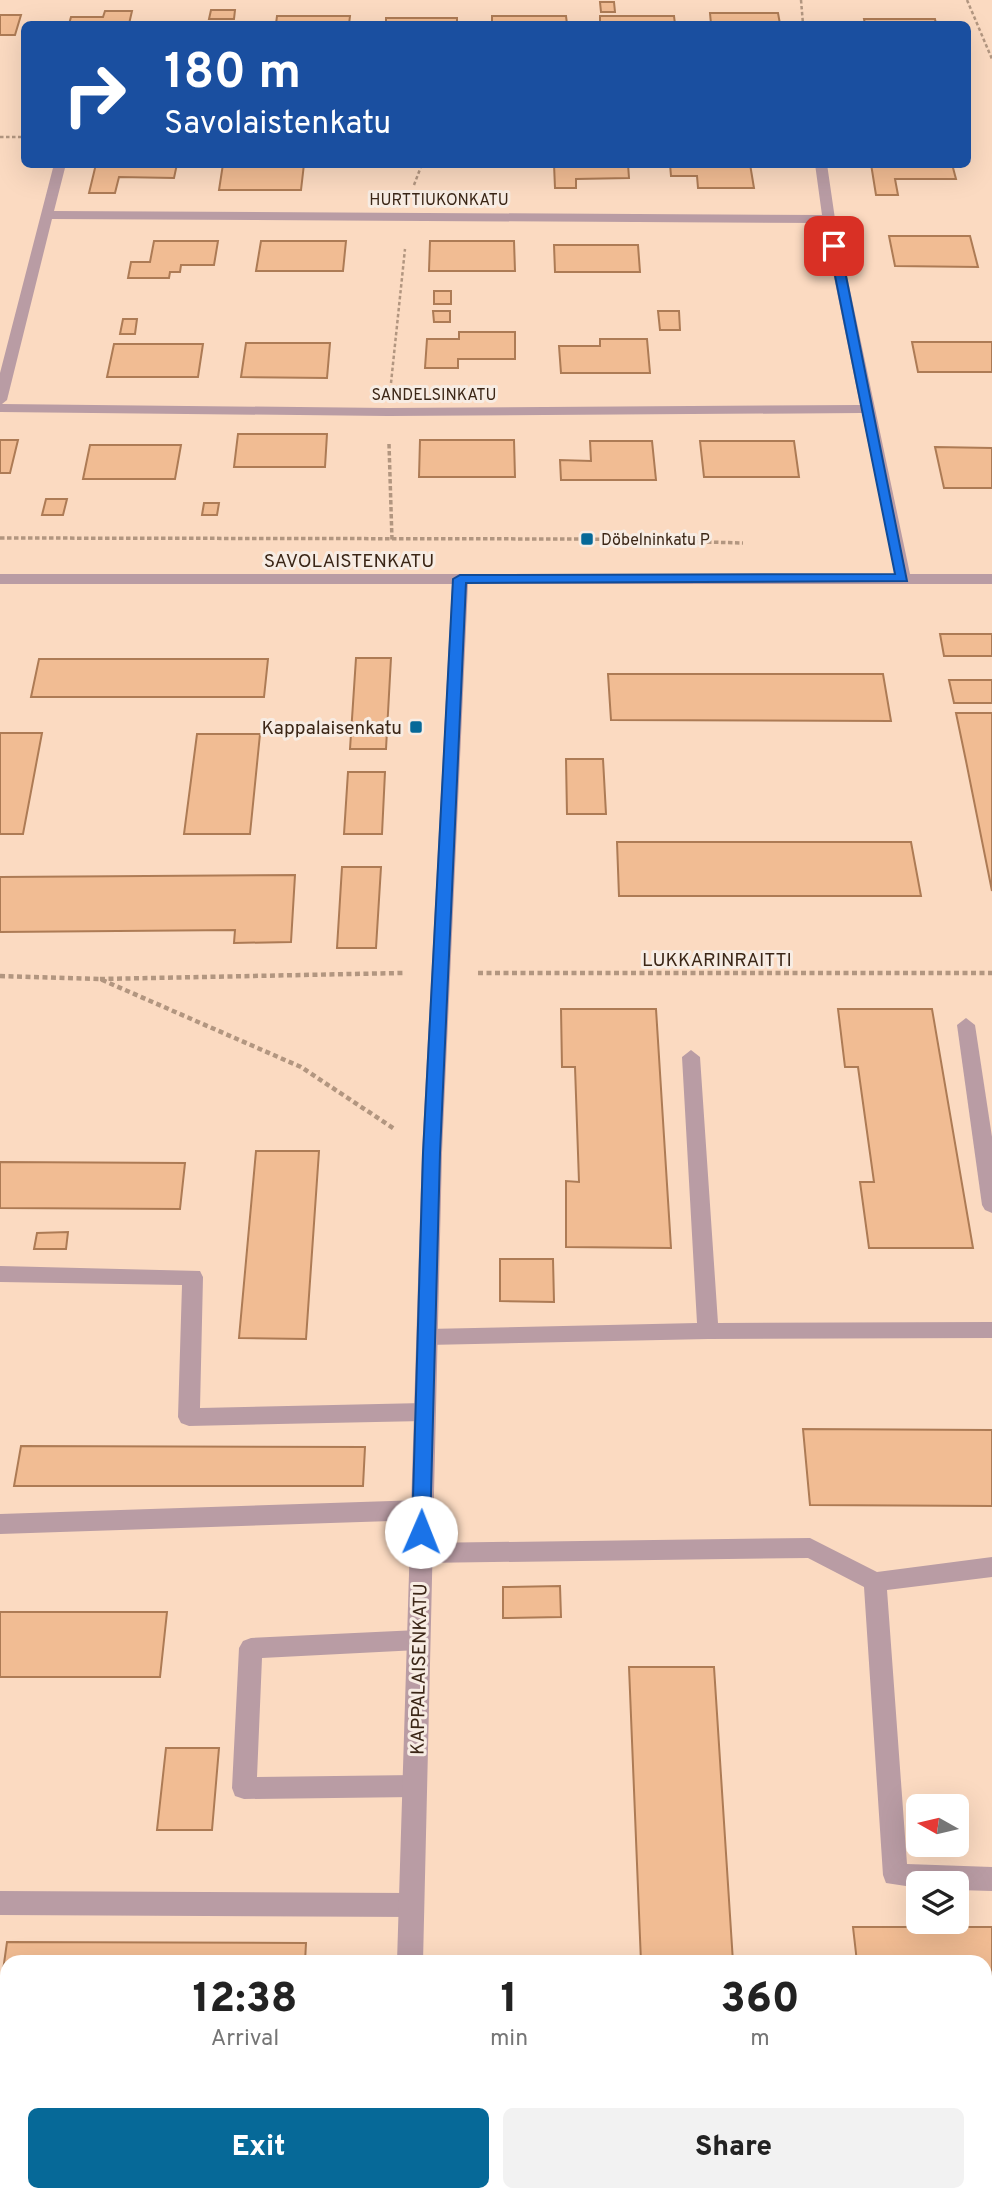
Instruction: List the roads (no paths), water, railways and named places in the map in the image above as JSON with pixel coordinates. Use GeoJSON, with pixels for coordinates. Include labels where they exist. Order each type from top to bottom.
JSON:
{"type":"FeatureCollection","features":[{"type":"Feature","properties":{"kind":"street"},"geometry":{"type":"LineString","coordinates":[[0,400],[59,168]]}},
{"type":"Feature","properties":{"kind":"street"},"geometry":{"type":"LineString","coordinates":[[822,168],[829,219],[903,578]]}},
{"type":"Feature","properties":{"kind":"street","name":"HURTTIUKONKATU"},"geometry":{"type":"LineString","coordinates":[[48,215],[829,219]]}},
{"type":"Feature","properties":{"kind":"street","name":"SANDELSINKATU"},"geometry":{"type":"LineString","coordinates":[[0,408],[388,412],[867,409]]}},
{"type":"Feature","properties":{"kind":"street","name":"SAVOLAISTENKATU"},"geometry":{"type":"LineString","coordinates":[[0,579],[992,579]]}},
{"type":"Feature","properties":{"kind":"street","name":"KAPPALAISENKATU"},"geometry":{"type":"LineString","coordinates":[[410,1955],[432,1153],[460,579]]}},
{"type":"Feature","properties":{"kind":"street"},"geometry":{"type":"LineString","coordinates":[[966,1026],[992,1205]]}},
{"type":"Feature","properties":{"kind":"street"},"geometry":{"type":"LineString","coordinates":[[691,1058],[708,1331]]}},
{"type":"Feature","properties":{"kind":"street"},"geometry":{"type":"LineString","coordinates":[[0,1274],[193,1277],[189,1417],[425,1412]]}},
{"type":"Feature","properties":{"kind":"street"},"geometry":{"type":"LineString","coordinates":[[427,1337],[708,1331],[992,1330]]}},
{"type":"Feature","properties":{"kind":"street"},"geometry":{"type":"LineString","coordinates":[[0,1524],[422,1510]]}},
{"type":"Feature","properties":{"kind":"street"},"geometry":{"type":"LineString","coordinates":[[421,1553],[810,1548],[875,1582],[992,1567]]}},
{"type":"Feature","properties":{"kind":"street"},"geometry":{"type":"LineString","coordinates":[[875,1582],[895,1875],[992,1879]]}},
{"type":"Feature","properties":{"kind":"street"},"geometry":{"type":"LineString","coordinates":[[415,1786],[244,1788],[251,1648],[418,1640]]}},
{"type":"Feature","properties":{"kind":"street"},"geometry":{"type":"LineString","coordinates":[[0,1903],[411,1905]]}},
{"type":"Feature","properties":{"kind":"place","name":"Döbelninkatu P"},"geometry":{"type":"Point","coordinates":[587,539]}},
{"type":"Feature","properties":{"kind":"place","name":"Kappalaisenkatu"},"geometry":{"type":"Point","coordinates":[416,727]}}]}
